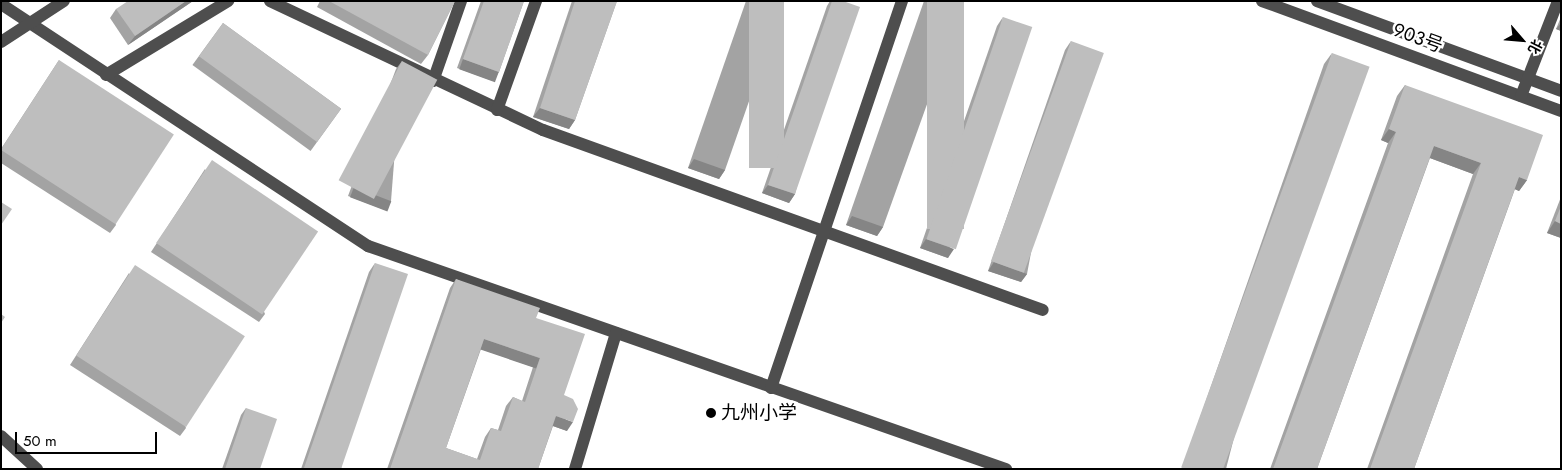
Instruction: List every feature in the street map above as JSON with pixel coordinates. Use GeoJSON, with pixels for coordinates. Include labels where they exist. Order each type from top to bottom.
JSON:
{"type":"FeatureCollection","features":[{"type":"Feature","properties":{"kind":"street"},"geometry":{"type":"LineString","coordinates":[[1,42],[64,1]]}},
{"type":"Feature","properties":{"kind":"street"},"geometry":{"type":"LineString","coordinates":[[106,74],[228,1]]}},
{"type":"Feature","properties":{"kind":"street"},"geometry":{"type":"LineString","coordinates":[[270,1],[433,81],[497,110],[823,233],[1043,310]]}},
{"type":"Feature","properties":{"kind":"street"},"geometry":{"type":"LineString","coordinates":[[433,81],[461,1]]}},
{"type":"Feature","properties":{"kind":"street"},"geometry":{"type":"LineString","coordinates":[[497,110],[536,1]]}},
{"type":"Feature","properties":{"kind":"street"},"geometry":{"type":"LineString","coordinates":[[771,388],[902,1]]}},
{"type":"Feature","properties":{"kind":"street","name":"903号"},"geometry":{"type":"LineString","coordinates":[[1262,1],[1561,110]]}},
{"type":"Feature","properties":{"kind":"street"},"geometry":{"type":"LineString","coordinates":[[1316,1],[1346,6],[1561,91]]}},
{"type":"Feature","properties":{"kind":"street"},"geometry":{"type":"LineString","coordinates":[[1521,96],[1558,1]]}},
{"type":"Feature","properties":{"kind":"street"},"geometry":{"type":"LineString","coordinates":[[5,3],[106,74],[368,246],[1006,469]]}},
{"type":"Feature","properties":{"kind":"street"},"geometry":{"type":"LineString","coordinates":[[1338,29],[1346,6]]}},
{"type":"Feature","properties":{"kind":"street"},"geometry":{"type":"LineString","coordinates":[[575,469],[616,333]]}},
{"type":"Feature","properties":{"kind":"street"},"geometry":{"type":"LineString","coordinates":[[1,436],[37,469]]}},
{"type":"Feature","properties":{"kind":"building"},"geometry":{"type":"Polygon","coordinates":[[[128,1],[186,1],[135,36],[116,9],[128,1]]]}},
{"type":"Feature","properties":{"kind":"building"},"geometry":{"type":"Polygon","coordinates":[[[329,1],[455,1],[428,55],[329,1]]]}},
{"type":"Feature","properties":{"kind":"building"},"geometry":{"type":"Polygon","coordinates":[[[484,1],[524,1],[499,72],[463,59],[484,1]]]}},
{"type":"Feature","properties":{"kind":"building"},"geometry":{"type":"Polygon","coordinates":[[[575,1],[617,1],[575,120],[540,108],[575,1]]]}},
{"type":"Feature","properties":{"kind":"building"},"geometry":{"type":"Polygon","coordinates":[[[749,1],[784,1],[784,168],[749,168],[749,1]]]}},
{"type":"Feature","properties":{"kind":"building"},"geometry":{"type":"Polygon","coordinates":[[[832,1],[843,1],[860,7],[795,194],[768,185],[832,1]]]}},
{"type":"Feature","properties":{"kind":"building"},"geometry":{"type":"Polygon","coordinates":[[[927,1],[964,1],[964,229],[927,229],[927,1]]]}},
{"type":"Feature","properties":{"kind":"building"},"geometry":{"type":"Polygon","coordinates":[[[1003,17],[1032,27],[956,249],[926,239],[1003,17]]]}},
{"type":"Feature","properties":{"kind":"building"},"geometry":{"type":"Polygon","coordinates":[[[223,23],[341,109],[317,142],[199,56],[223,23]]]}},
{"type":"Feature","properties":{"kind":"building"},"geometry":{"type":"Polygon","coordinates":[[[1071,41],[1104,53],[1024,273],[991,261],[1071,41]]]}},
{"type":"Feature","properties":{"kind":"building"},"geometry":{"type":"Polygon","coordinates":[[[1332,53],[1370,67],[1223,469],[1181,467],[1332,53]]]}},
{"type":"Feature","properties":{"kind":"building"},"geometry":{"type":"Polygon","coordinates":[[[59,60],[174,135],[116,224],[1,150],[59,60]]]}},
{"type":"Feature","properties":{"kind":"building"},"geometry":{"type":"Polygon","coordinates":[[[402,61],[437,80],[374,199],[339,180],[402,61]]]}},
{"type":"Feature","properties":{"kind":"building"},"geometry":{"type":"Polygon","coordinates":[[[1405,85],[1543,135],[1527,180],[1519,177],[1414,469],[1370,469],[1481,163],[1434,146],[1317,469],[1273,469],[1396,132],[1389,129],[1405,85]]]}},
{"type":"Feature","properties":{"kind":"building"},"geometry":{"type":"Polygon","coordinates":[[[212,160],[318,232],[262,314],[156,243],[212,160]]]}},
{"type":"Feature","properties":{"kind":"building"},"geometry":{"type":"Polygon","coordinates":[[[1,202],[12,209],[1,225],[1,202]]]}},
{"type":"Feature","properties":{"kind":"building"},"geometry":{"type":"Polygon","coordinates":[[[1561,206],[1561,224],[1555,221],[1561,206]]]}},
{"type":"Feature","properties":{"kind":"building"},"geometry":{"type":"Polygon","coordinates":[[[375,263],[408,274],[341,469],[305,469],[304,468],[375,263]]]}},
{"type":"Feature","properties":{"kind":"building"},"geometry":{"type":"Polygon","coordinates":[[[135,265],[245,336],[186,427],[76,356],[135,265]]]}},
{"type":"Feature","properties":{"kind":"building"},"geometry":{"type":"Polygon","coordinates":[[[456,279],[540,308],[536,318],[585,334],[564,395],[573,399],[578,409],[573,422],[556,416],[538,469],[390,469],[456,279]],[[484,339],[446,448],[480,460],[491,428],[501,431],[513,397],[525,402],[540,358],[484,339]]]}},
{"type":"Feature","properties":{"kind":"building"},"geometry":{"type":"Polygon","coordinates":[[[1,314],[5,317],[1,323],[1,314]]]}},
{"type":"Feature","properties":{"kind":"building"},"geometry":{"type":"Polygon","coordinates":[[[246,408],[277,419],[260,469],[225,469],[246,408]]]}},
{"type":"Feature","properties":{"kind":"place","name":"九州小学"},"geometry":{"type":"Point","coordinates":[711,413]}}]}
